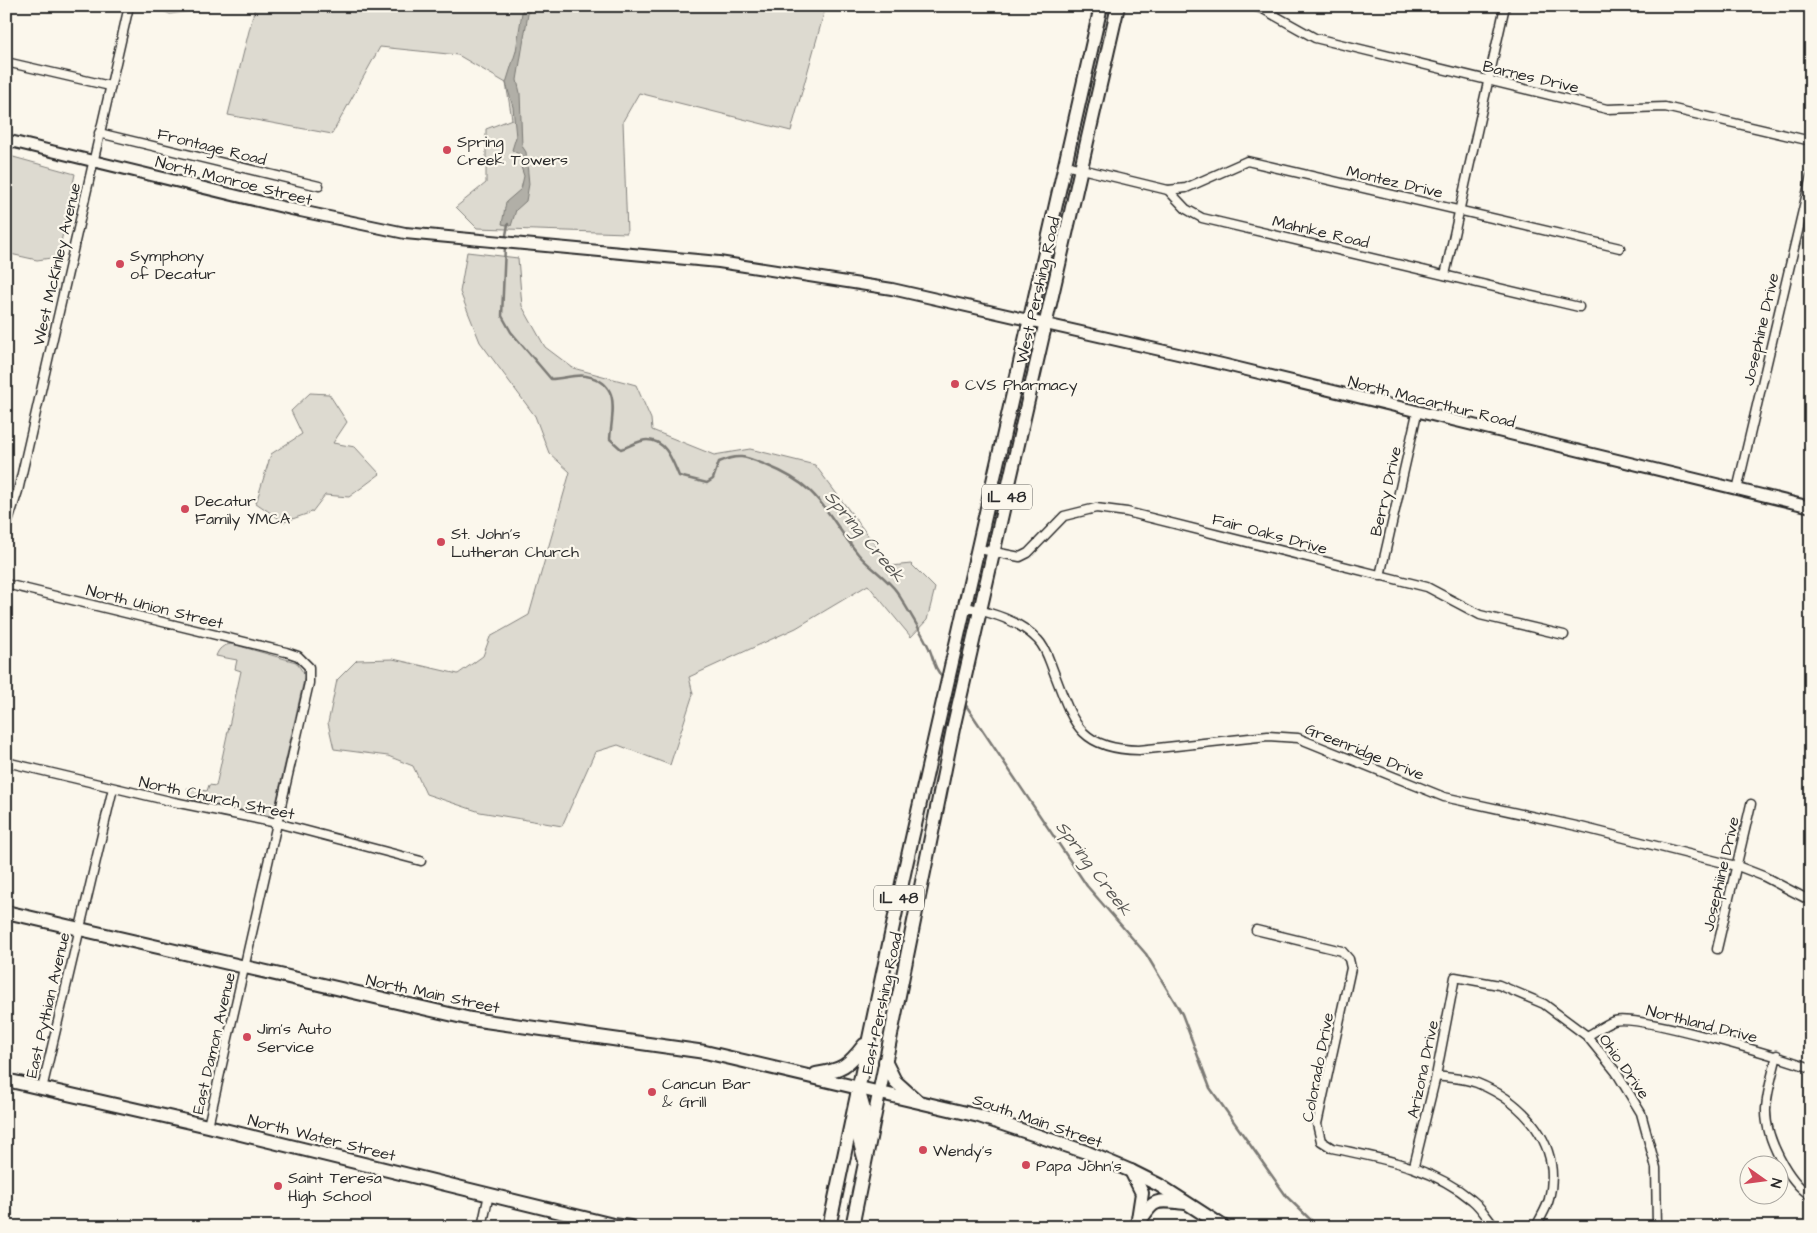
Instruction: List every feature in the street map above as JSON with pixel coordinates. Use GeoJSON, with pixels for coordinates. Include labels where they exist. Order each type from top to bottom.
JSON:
{"type":"FeatureCollection","features":[{"type":"Feature","properties":{"kind":"main road","name":"West Pershing Road"},"geometry":{"type":"LineString","coordinates":[[968,669],[1118,6]]}},
{"type":"Feature","properties":{"kind":"main road","name":"West Pershing Road"},"geometry":{"type":"LineString","coordinates":[[867,1041],[1101,8]]}},
{"type":"Feature","properties":{"kind":"main road"},"geometry":{"type":"LineString","coordinates":[[1097,97],[1097,70],[1106,22],[1106,12],[1101,8]]}},
{"type":"Feature","properties":{"kind":"main road","name":"East Pershing Road"},"geometry":{"type":"LineString","coordinates":[[852,1227],[878,1092],[922,890],[953,729],[968,669]]}},
{"type":"Feature","properties":{"kind":"main road","name":"North Main Street"},"geometry":{"type":"LineString","coordinates":[[6,912],[470,1019],[705,1052],[857,1087]]}},
{"type":"Feature","properties":{"kind":"main road"},"geometry":{"type":"LineString","coordinates":[[809,1075],[835,1071],[846,1066],[867,1041]]}},
{"type":"Feature","properties":{"kind":"main road","name":"IL 48"},"geometry":{"type":"LineString","coordinates":[[829,1227],[867,1041]]}},
{"type":"Feature","properties":{"kind":"main road"},"geometry":{"type":"LineString","coordinates":[[885,1061],[895,1081],[918,1101]]}},
{"type":"Feature","properties":{"kind":"main road","name":"North Water Street"},"geometry":{"type":"LineString","coordinates":[[6,1080],[208,1126],[614,1226],[630,1227]]}},
{"type":"Feature","properties":{"kind":"main road"},"geometry":{"type":"LineString","coordinates":[[857,1087],[864,1110],[859,1139],[865,1161]]}},
{"type":"Feature","properties":{"kind":"main road","name":"South Main Street"},"geometry":{"type":"LineString","coordinates":[[857,1087],[997,1121],[1131,1171],[1191,1204],[1224,1227]]}},
{"type":"Feature","properties":{"kind":"main road"},"geometry":{"type":"LineString","coordinates":[[1131,1171],[1142,1193],[1137,1226]]}},
{"type":"Feature","properties":{"kind":"main road"},"geometry":{"type":"LineString","coordinates":[[1137,1226],[1154,1203],[1162,1200],[1191,1204]]}},
{"type":"Feature","properties":{"kind":"street","name":"West McKinley Avenue"},"geometry":{"type":"LineString","coordinates":[[6,528],[18,492],[129,6]]}},
{"type":"Feature","properties":{"kind":"street","name":"Barnes Drive"},"geometry":{"type":"LineString","coordinates":[[1252,6],[1263,9],[1315,38],[1490,81],[1607,109],[1619,110],[1648,107],[1679,110],[1811,141]]}},
{"type":"Feature","properties":{"kind":"street"},"geometry":{"type":"LineString","coordinates":[[1445,275],[1490,81],[1505,6]]}},
{"type":"Feature","properties":{"kind":"street"},"geometry":{"type":"LineString","coordinates":[[6,62],[110,86]]}},
{"type":"Feature","properties":{"kind":"street","name":"Frontage Road"},"geometry":{"type":"LineString","coordinates":[[99,133],[319,186]]}},
{"type":"Feature","properties":{"kind":"street","name":"North Monroe Street"},"geometry":{"type":"LineString","coordinates":[[6,140],[372,228],[456,239],[524,244]]}},
{"type":"Feature","properties":{"kind":"street","name":"Montez Drive"},"geometry":{"type":"LineString","coordinates":[[1168,190],[1186,188],[1247,161],[1620,248]]}},
{"type":"Feature","properties":{"kind":"street"},"geometry":{"type":"LineString","coordinates":[[1065,165],[1168,190]]}},
{"type":"Feature","properties":{"kind":"street","name":"Josephine Drive"},"geometry":{"type":"LineString","coordinates":[[1738,490],[1811,176]]}},
{"type":"Feature","properties":{"kind":"street","name":"Mahnke Road"},"geometry":{"type":"LineString","coordinates":[[1168,190],[1186,209],[1202,218],[1579,307]]}},
{"type":"Feature","properties":{"kind":"street","name":"North Macarthur Road"},"geometry":{"type":"LineString","coordinates":[[524,244],[719,262],[781,270],[892,289],[1047,324],[1811,507]]}},
{"type":"Feature","properties":{"kind":"street","name":"Berry Drive"},"geometry":{"type":"LineString","coordinates":[[1380,576],[1417,413]]}},
{"type":"Feature","properties":{"kind":"street","name":"Fair Oaks Drive"},"geometry":{"type":"LineString","coordinates":[[979,549],[1020,557],[1028,553],[1064,516],[1096,508],[1127,512],[1427,587],[1480,615],[1564,635]]}},
{"type":"Feature","properties":{"kind":"street","name":"North Union Street"},"geometry":{"type":"LineString","coordinates":[[6,584],[298,656]]}},
{"type":"Feature","properties":{"kind":"street","name":"Greenridge Drive"},"geometry":{"type":"LineString","coordinates":[[966,607],[1012,620],[1038,640],[1045,650],[1069,711],[1086,737],[1101,745],[1121,750],[1139,750],[1268,736],[1292,737],[1444,797],[1590,829],[1735,866],[1763,876],[1811,901]]}},
{"type":"Feature","properties":{"kind":"street","name":"East Damon Avenue"},"geometry":{"type":"LineString","coordinates":[[208,1126],[309,683],[309,667],[298,656]]}},
{"type":"Feature","properties":{"kind":"street","name":"North Church Street"},"geometry":{"type":"LineString","coordinates":[[6,762],[112,788],[277,823],[422,861]]}},
{"type":"Feature","properties":{"kind":"street","name":"East Pythian Avenue"},"geometry":{"type":"LineString","coordinates":[[42,1089],[112,788]]}},
{"type":"Feature","properties":{"kind":"street","name":"Josephiine Drive"},"geometry":{"type":"LineString","coordinates":[[1717,949],[1751,804]]}},
{"type":"Feature","properties":{"kind":"street","name":"Colorado Drive"},"geometry":{"type":"LineString","coordinates":[[1256,930],[1342,951],[1349,960],[1351,968],[1317,1124],[1321,1141],[1332,1148],[1414,1166],[1451,1184],[1474,1201],[1495,1227]]}},
{"type":"Feature","properties":{"kind":"street","name":"Arizona Drive"},"geometry":{"type":"LineString","coordinates":[[1414,1166],[1436,1076],[1455,977]]}},
{"type":"Feature","properties":{"kind":"street","name":"Ohio Drive"},"geometry":{"type":"LineString","coordinates":[[1455,977],[1499,985],[1544,1004],[1587,1036],[1616,1072],[1640,1113],[1656,1168],[1657,1227]]}},
{"type":"Feature","properties":{"kind":"street","name":"Northland Drive"},"geometry":{"type":"LineString","coordinates":[[1587,1036],[1614,1021],[1639,1021],[1777,1055],[1811,1068]]}},
{"type":"Feature","properties":{"kind":"street"},"geometry":{"type":"LineString","coordinates":[[1777,1055],[1766,1111],[1773,1140],[1785,1169],[1800,1189],[1811,1196]]}},
{"type":"Feature","properties":{"kind":"street"},"geometry":{"type":"LineString","coordinates":[[1436,1076],[1476,1082],[1514,1103],[1538,1129],[1552,1163],[1549,1199],[1536,1227]]}},
{"type":"Feature","properties":{"kind":"street"},"geometry":{"type":"LineString","coordinates":[[482,1227],[489,1194]]}},
{"type":"Feature","properties":{"kind":"shaded area"},"geometry":{"type":"Polygon","coordinates":[[[149,6],[230,6],[170,14],[149,6]]]}},
{"type":"Feature","properties":{"kind":"shaded area"},"geometry":{"type":"Polygon","coordinates":[[[250,6],[826,6],[791,131],[639,93],[623,121],[627,233],[477,228],[456,207],[486,183],[486,129],[512,119],[506,83],[458,55],[380,47],[332,134],[228,115],[255,7],[250,6]]]}},
{"type":"Feature","properties":{"kind":"shaded area"},"geometry":{"type":"Polygon","coordinates":[[[523,6],[532,6],[528,14],[517,80],[520,93],[522,146],[526,152],[529,184],[526,201],[516,210],[511,226],[502,224],[506,202],[521,189],[524,176],[521,167],[523,157],[512,150],[516,137],[513,107],[506,83],[516,51],[523,6]]]}},
{"type":"Feature","properties":{"kind":"shaded area"},"geometry":{"type":"Polygon","coordinates":[[[6,155],[75,174],[58,257],[37,260],[6,253],[6,155]]]}},
{"type":"Feature","properties":{"kind":"shaded area"},"geometry":{"type":"Polygon","coordinates":[[[467,252],[518,258],[522,306],[545,347],[573,368],[636,385],[651,419],[652,430],[714,455],[750,449],[815,465],[891,566],[911,564],[935,588],[927,620],[911,637],[868,585],[796,628],[689,677],[693,694],[670,765],[618,745],[595,752],[562,826],[480,812],[426,794],[413,766],[388,756],[334,749],[328,723],[337,680],[357,660],[393,659],[458,674],[483,656],[490,637],[529,615],[570,472],[549,453],[535,416],[480,342],[460,292],[467,252]]]}},
{"type":"Feature","properties":{"kind":"shaded area"},"geometry":{"type":"Polygon","coordinates":[[[310,393],[329,394],[347,422],[333,443],[355,447],[380,474],[349,497],[325,495],[312,512],[284,522],[256,503],[271,454],[302,434],[291,411],[310,393]]]}},
{"type":"Feature","properties":{"kind":"shaded area"},"geometry":{"type":"Polygon","coordinates":[[[232,644],[296,662],[305,675],[274,812],[271,816],[193,800],[187,788],[207,791],[209,785],[216,786],[241,671],[235,669],[237,660],[216,656],[222,647],[232,644]]]}},
{"type":"Feature","properties":{"kind":"waterway","name":"Spring Creek"},"geometry":{"type":"LineString","coordinates":[[505,241],[508,224]]}},
{"type":"Feature","properties":{"kind":"waterway","name":"Spring Creek"},"geometry":{"type":"LineString","coordinates":[[505,246],[502,316],[511,332],[551,379],[586,376],[605,385],[610,392],[613,409],[610,439],[621,449],[644,440],[654,441],[660,444],[668,453],[679,476],[707,483],[713,479],[719,462],[738,457],[748,458],[766,465],[800,483],[820,502],[859,555],[897,592],[922,634],[936,667],[943,678]]}},
{"type":"Feature","properties":{"kind":"waterway","name":"Spring Creek"},"geometry":{"type":"LineString","coordinates":[[963,701],[1087,886],[1146,954],[1182,1014],[1210,1088],[1287,1197],[1314,1223],[1322,1227]]}},
{"type":"Feature","properties":{"kind":"place","name":"Spring Creek Towers"},"geometry":{"type":"Point","coordinates":[447,150]}},
{"type":"Feature","properties":{"kind":"place","name":"Symphony of Decatur"},"geometry":{"type":"Point","coordinates":[120,264]}},
{"type":"Feature","properties":{"kind":"place","name":"CVS Pharmacy"},"geometry":{"type":"Point","coordinates":[955,384]}},
{"type":"Feature","properties":{"kind":"place","name":"Decatur Family YMCA"},"geometry":{"type":"Point","coordinates":[185,509]}},
{"type":"Feature","properties":{"kind":"place","name":"St. John's Lutheran Church"},"geometry":{"type":"Point","coordinates":[441,542]}},
{"type":"Feature","properties":{"kind":"place","name":"Jim's Auto Service"},"geometry":{"type":"Point","coordinates":[247,1037]}},
{"type":"Feature","properties":{"kind":"place","name":"Cancun Bar & Grill"},"geometry":{"type":"Point","coordinates":[652,1092]}},
{"type":"Feature","properties":{"kind":"place","name":"Wendy's"},"geometry":{"type":"Point","coordinates":[923,1150]}},
{"type":"Feature","properties":{"kind":"place","name":"Papa John's"},"geometry":{"type":"Point","coordinates":[1026,1165]}},
{"type":"Feature","properties":{"kind":"place","name":"Saint Teresa High School"},"geometry":{"type":"Point","coordinates":[278,1186]}}]}
